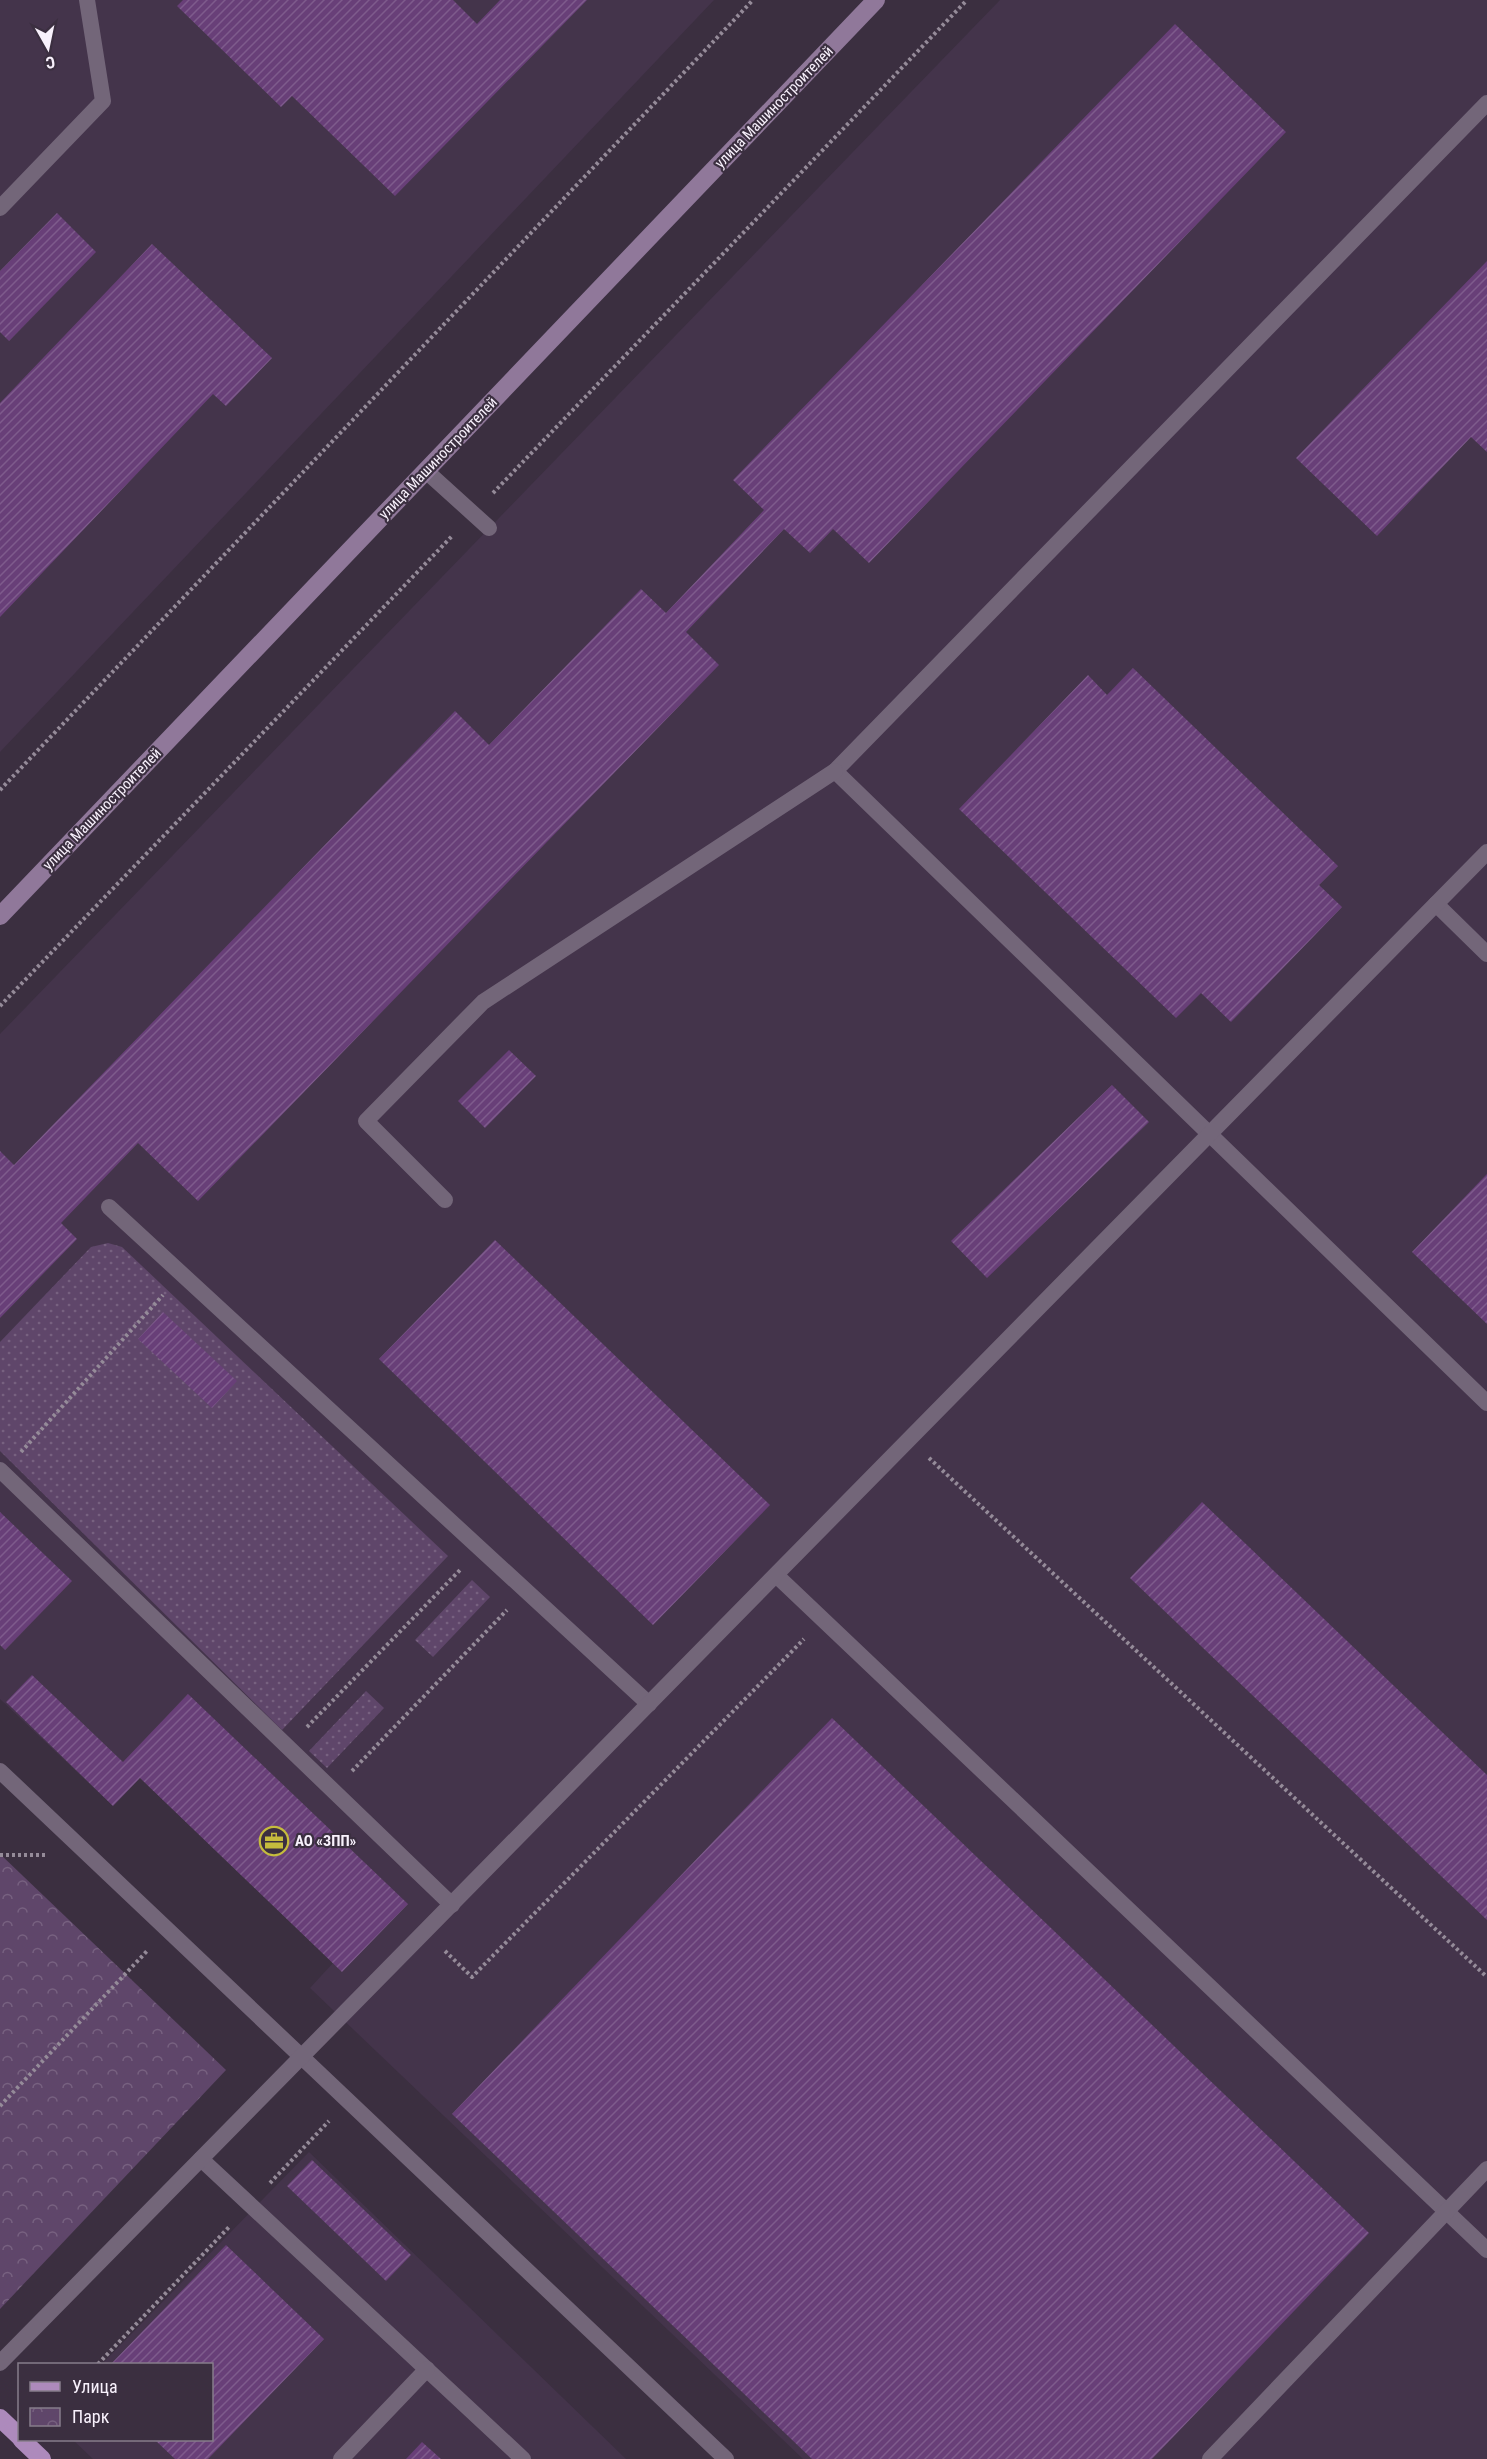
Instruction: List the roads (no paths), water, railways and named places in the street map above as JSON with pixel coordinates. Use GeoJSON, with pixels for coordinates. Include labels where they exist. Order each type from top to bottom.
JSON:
{"type":"FeatureCollection","features":[{"type":"Feature","properties":{"kind":"main road","name":"улица Машиностроителей"},"geometry":{"type":"LineString","coordinates":[[0,916],[876,0]]}},
{"type":"Feature","properties":{"kind":"main road"},"geometry":{"type":"LineString","coordinates":[[0,2418],[18,2435]]}},
{"type":"Feature","properties":{"kind":"main road"},"geometry":{"type":"LineString","coordinates":[[24,2441],[42,2459]]}},
{"type":"Feature","properties":{"kind":"lane"},"geometry":{"type":"LineString","coordinates":[[0,208],[103,101],[87,0]]}},
{"type":"Feature","properties":{"kind":"lane"},"geometry":{"type":"LineString","coordinates":[[445,1200],[366,1121],[483,1002],[835,771],[1487,103]]}},
{"type":"Feature","properties":{"kind":"lane"},"geometry":{"type":"LineString","coordinates":[[426,471],[489,528]]}},
{"type":"Feature","properties":{"kind":"lane"},"geometry":{"type":"LineString","coordinates":[[835,771],[1487,1403]]}},
{"type":"Feature","properties":{"kind":"lane"},"geometry":{"type":"LineString","coordinates":[[0,2363],[1487,852]]}},
{"type":"Feature","properties":{"kind":"lane"},"geometry":{"type":"LineString","coordinates":[[1436,904],[1487,954]]}},
{"type":"Feature","properties":{"kind":"lane"},"geometry":{"type":"LineString","coordinates":[[109,1207],[649,1704]]}},
{"type":"Feature","properties":{"kind":"lane"},"geometry":{"type":"LineString","coordinates":[[1,1471],[452,1905]]}},
{"type":"Feature","properties":{"kind":"lane"},"geometry":{"type":"LineString","coordinates":[[776,1575],[1487,2250]]}},
{"type":"Feature","properties":{"kind":"lane"},"geometry":{"type":"LineString","coordinates":[[0,1771],[726,2459]]}},
{"type":"Feature","properties":{"kind":"lane"},"geometry":{"type":"LineString","coordinates":[[201,2158],[523,2459]]}},
{"type":"Feature","properties":{"kind":"lane"},"geometry":{"type":"LineString","coordinates":[[1210,2459],[1487,2169]]}},
{"type":"Feature","properties":{"kind":"lane"},"geometry":{"type":"LineString","coordinates":[[342,2459],[427,2369]]}},
{"type":"Feature","properties":{"kind":"place","name":"АО «ЗПП»"},"geometry":{"type":"Point","coordinates":[274,1841]}}]}
